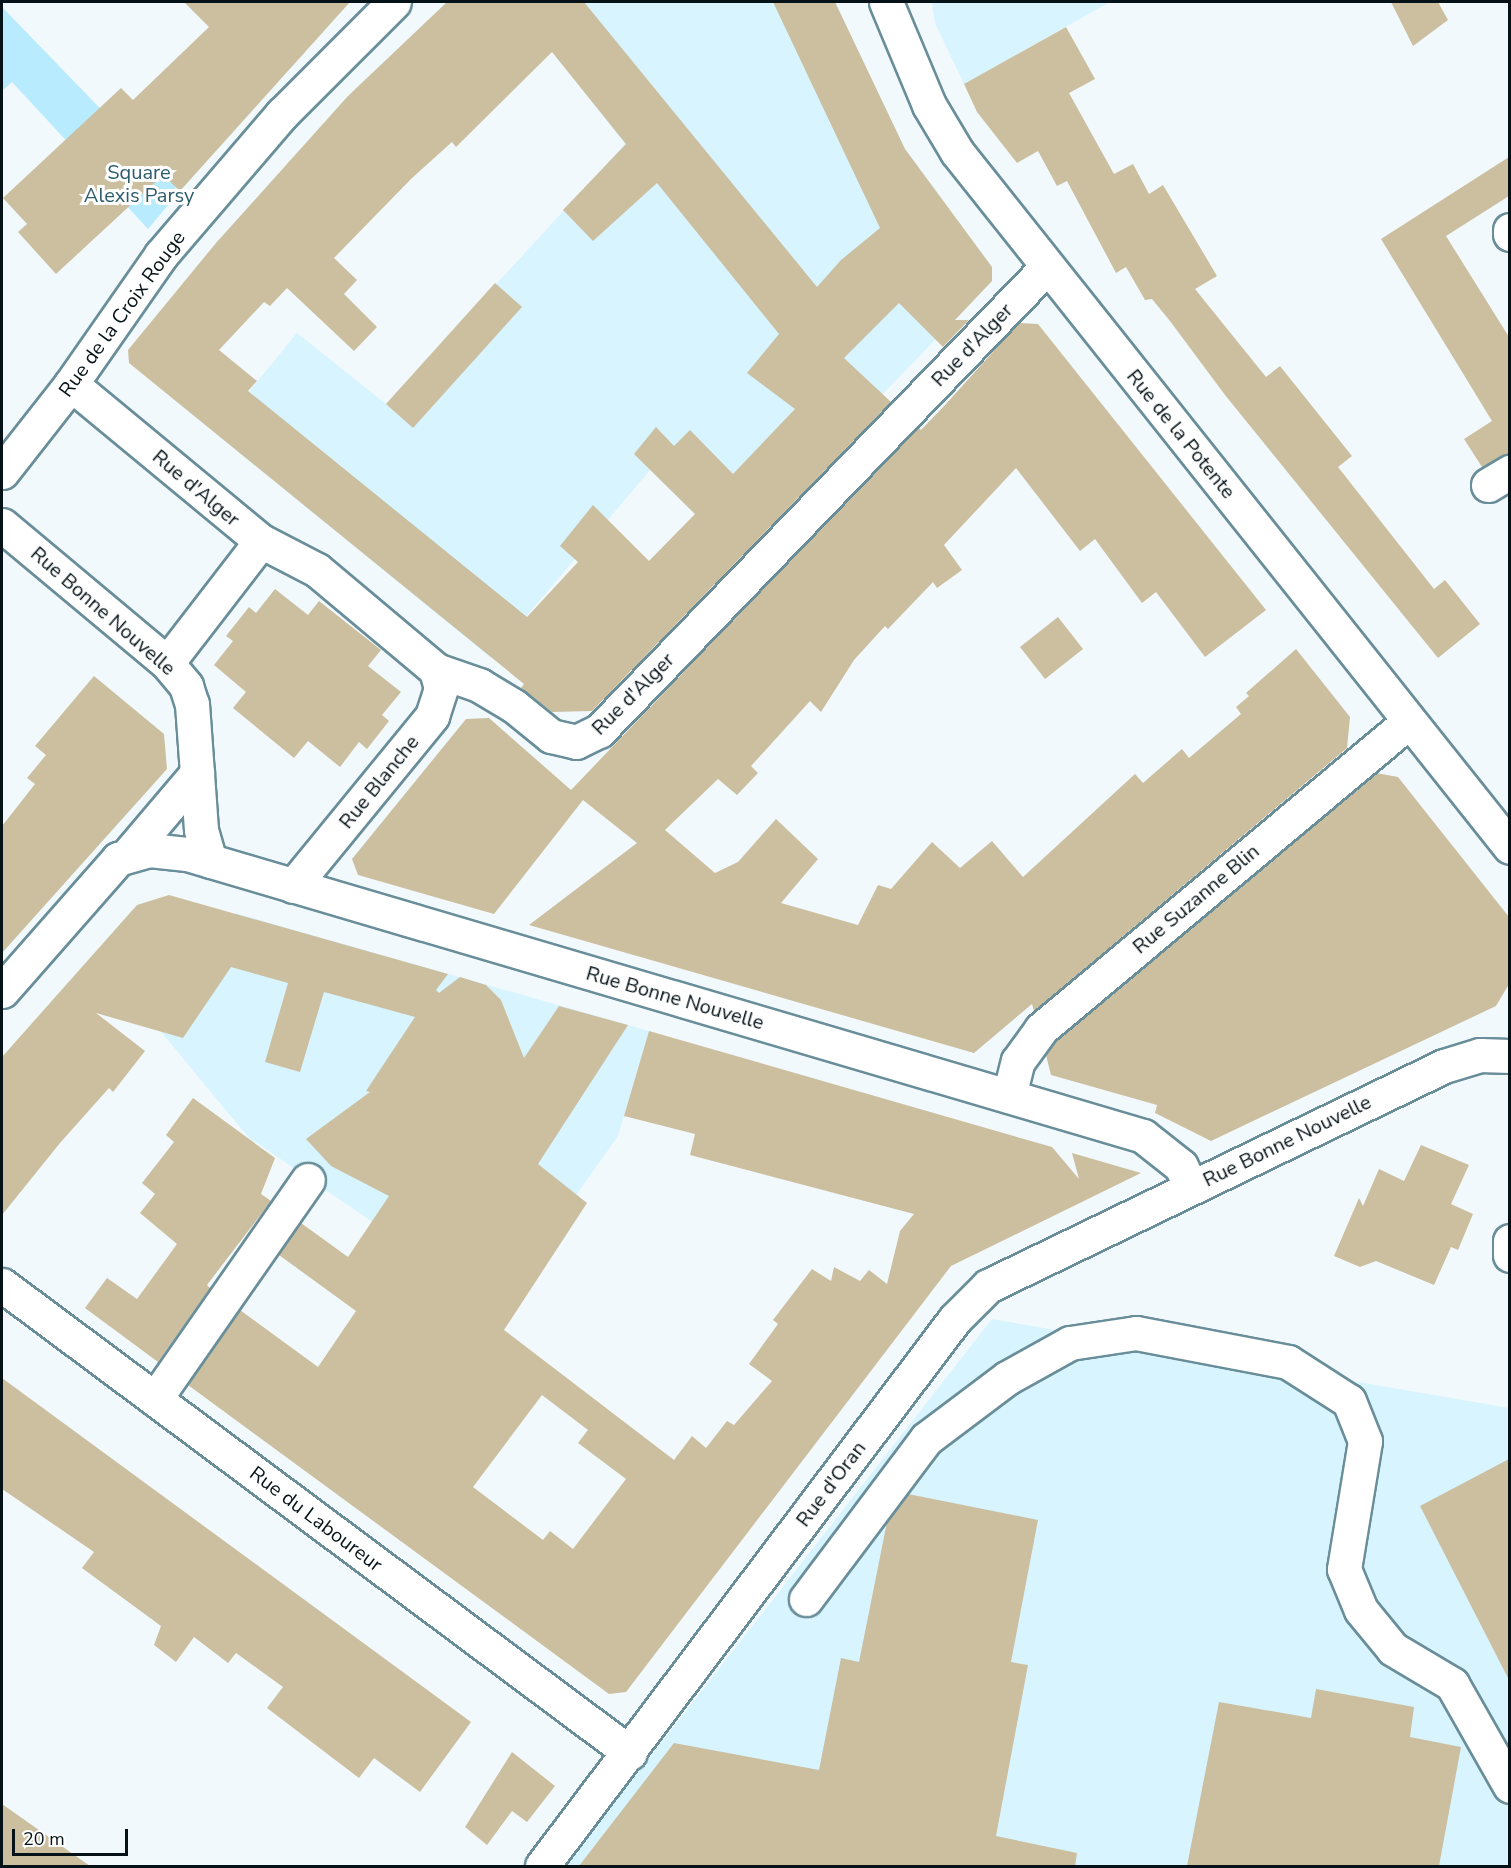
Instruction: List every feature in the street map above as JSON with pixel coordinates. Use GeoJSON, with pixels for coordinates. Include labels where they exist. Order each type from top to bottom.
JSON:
{"type":"FeatureCollection","features":[{"type":"Feature","properties":{"kind":"street","name":"Rue de la Croix Rouge"},"geometry":{"type":"LineString","coordinates":[[2,472],[71,384],[161,255],[282,114],[394,2]]}},
{"type":"Feature","properties":{"kind":"street","name":"Rue de la Potente"},"geometry":{"type":"LineString","coordinates":[[886,2],[942,130],[1047,267],[1509,847]]}},
{"type":"Feature","properties":{"kind":"street","name":"Rue d'Alger"},"geometry":{"type":"LineString","coordinates":[[71,384],[261,541],[307,563],[436,670],[502,697],[551,736],[576,742],[591,737],[1047,267]]}},
{"type":"Feature","properties":{"kind":"street","name":"Rue Bonne Nouvelle"},"geometry":{"type":"LineString","coordinates":[[2,525],[167,663],[190,694],[201,830],[210,861],[1143,1136],[1181,1166],[1191,1187],[1444,1066],[1480,1055],[1509,1056]]}},
{"type":"Feature","properties":{"kind":"street"},"geometry":{"type":"LineString","coordinates":[[167,663],[261,541]]}},
{"type":"Feature","properties":{"kind":"street","name":"Rue Blanche"},"geometry":{"type":"LineString","coordinates":[[293,886],[432,716],[441,688],[436,670]]}},
{"type":"Feature","properties":{"kind":"street","name":"Rue Suzanne Blin"},"geometry":{"type":"LineString","coordinates":[[1009,1096],[1018,1061],[1041,1029],[1409,721]]}},
{"type":"Feature","properties":{"kind":"street"},"geometry":{"type":"LineString","coordinates":[[2,991],[105,871],[130,852],[197,773]]}},
{"type":"Feature","properties":{"kind":"street"},"geometry":{"type":"LineString","coordinates":[[130,852],[167,851],[210,861]]}},
{"type":"Feature","properties":{"kind":"street"},"geometry":{"type":"LineString","coordinates":[[155,1399],[308,1180]]}},
{"type":"Feature","properties":{"kind":"street","name":"Rue d'Oran"},"geometry":{"type":"LineString","coordinates":[[542,1866],[630,1753],[972,1299],[988,1286],[1191,1187]]}},
{"type":"Feature","properties":{"kind":"street"},"geometry":{"type":"LineString","coordinates":[[1509,1241],[1509,1255]]}},
{"type":"Feature","properties":{"kind":"street","name":"Rue du Laboureur"},"geometry":{"type":"LineString","coordinates":[[2,1285],[630,1753]]}},
{"type":"Feature","properties":{"kind":"street"},"geometry":{"type":"LineString","coordinates":[[806,1599],[926,1439],[1007,1378],[1070,1343],[1136,1333],[1288,1362],[1349,1401],[1365,1441],[1344,1569],[1361,1610],[1393,1649],[1452,1684],[1509,1786]]}},
{"type":"Feature","properties":{"kind":"shaded area"},"geometry":{"type":"Polygon","coordinates":[[[582,2],[835,2],[905,149],[992,267],[992,281],[732,550],[650,470],[491,658],[215,433],[297,333],[386,404],[625,144],[554,54],[596,17],[582,2]]]}},
{"type":"Feature","properties":{"kind":"shaded area"},"geometry":{"type":"Polygon","coordinates":[[[932,2],[1110,2],[964,84],[935,23],[932,2]]]}},
{"type":"Feature","properties":{"kind":"shaded area"},"geometry":{"type":"Polygon","coordinates":[[[235,913],[649,1031],[618,1136],[497,1307],[248,1137],[158,1028],[235,913]]]}},
{"type":"Feature","properties":{"kind":"shaded area"},"geometry":{"type":"Polygon","coordinates":[[[992,1319],[1509,1408],[1509,1866],[565,1866],[992,1319]]]}},
{"type":"Feature","properties":{"kind":"green space","name":"Square Alexis Parsy"},"geometry":{"type":"Polygon","coordinates":[[[2,7],[180,191],[148,229],[12,82],[2,91],[2,7]]]}},
{"type":"Feature","properties":{"kind":"building"},"geometry":{"type":"Polygon","coordinates":[[[184,2],[350,2],[180,191],[163,175],[56,274],[18,232],[27,224],[3,198],[121,88],[133,100],[209,27],[184,2]]]}},
{"type":"Feature","properties":{"kind":"building"},"geometry":{"type":"Polygon","coordinates":[[[447,2],[584,2],[817,287],[841,260],[880,228],[773,2],[835,2],[905,149],[992,267],[992,281],[955,320],[969,320],[943,347],[899,303],[844,358],[891,402],[592,711],[552,712],[521,688],[524,684],[129,363],[128,350],[216,243],[348,96],[447,2]],[[552,52],[456,147],[452,142],[412,178],[334,258],[357,280],[344,294],[377,327],[354,351],[287,288],[270,306],[264,302],[219,350],[257,381],[248,391],[527,617],[578,562],[560,546],[593,505],[649,561],[695,514],[634,454],[656,427],[674,446],[690,430],[733,474],[795,409],[747,373],[779,334],[657,183],[593,241],[563,210],[626,144],[552,52]]]}},
{"type":"Feature","properties":{"kind":"building"},"geometry":{"type":"Polygon","coordinates":[[[1391,2],[1438,2],[1448,20],[1413,46],[1391,2]]]}},
{"type":"Feature","properties":{"kind":"building"},"geometry":{"type":"Polygon","coordinates":[[[1066,27],[1095,79],[1069,93],[1114,174],[1133,164],[1149,194],[1163,185],[1217,276],[1195,289],[1266,377],[1280,366],[1352,456],[1338,467],[1434,589],[1445,580],[1480,624],[1438,658],[1225,395],[1152,299],[1145,300],[1126,267],[1116,273],[1067,181],[1057,186],[1038,151],[1017,163],[977,112],[964,84],[1066,27]]]}},
{"type":"Feature","properties":{"kind":"building"},"geometry":{"type":"Polygon","coordinates":[[[1509,157],[1509,196],[1446,236],[1509,337],[1509,453],[1482,467],[1464,439],[1492,421],[1381,239],[1509,157]]]}},
{"type":"Feature","properties":{"kind":"building"},"geometry":{"type":"Polygon","coordinates":[[[495,283],[522,307],[413,428],[386,404],[495,283]]]}},
{"type":"Feature","properties":{"kind":"building"},"geometry":{"type":"Polygon","coordinates":[[[1019,323],[1038,324],[1266,610],[1205,657],[1156,592],[1142,603],[1095,539],[1080,551],[1016,468],[944,545],[962,570],[937,588],[933,582],[888,629],[885,626],[854,660],[821,712],[810,701],[751,766],[758,773],[737,795],[718,779],[665,830],[715,873],[738,862],[776,819],[818,859],[781,903],[858,925],[878,885],[891,889],[932,842],[960,868],[992,841],[1023,877],[1135,774],[1143,783],[1182,749],[1189,758],[1241,714],[1236,707],[1249,696],[1246,693],[1296,649],[1350,717],[1347,748],[1034,1011],[1032,1004],[974,1053],[529,925],[637,843],[583,800],[494,914],[358,875],[352,859],[466,719],[489,718],[571,790],[918,427],[921,430],[946,404],[1019,323]]]}},
{"type":"Feature","properties":{"kind":"building"},"geometry":{"type":"Polygon","coordinates":[[[275,589],[308,615],[319,601],[381,650],[368,666],[401,692],[382,715],[389,721],[367,749],[359,742],[340,767],[308,741],[294,758],[233,708],[246,692],[214,665],[233,641],[226,636],[249,607],[256,613],[275,589]]]}},
{"type":"Feature","properties":{"kind":"building"},"geometry":{"type":"Polygon","coordinates":[[[1058,617],[1083,649],[1045,679],[1020,647],[1058,617]]]}},
{"type":"Feature","properties":{"kind":"building"},"geometry":{"type":"Polygon","coordinates":[[[94,676],[164,734],[167,769],[2,953],[2,826],[35,784],[27,778],[46,755],[35,746],[94,676]]]}},
{"type":"Feature","properties":{"kind":"building"},"geometry":{"type":"Polygon","coordinates":[[[1376,773],[1398,777],[1509,917],[1509,984],[1496,1006],[1211,1141],[1155,1113],[1157,1105],[1051,1075],[1046,1055],[1055,1042],[1376,773]]]}},
{"type":"Feature","properties":{"kind":"building"},"geometry":{"type":"Polygon","coordinates":[[[169,895],[448,974],[436,990],[439,993],[460,977],[486,985],[501,1000],[524,1058],[559,1006],[628,1025],[538,1164],[587,1203],[504,1330],[674,1460],[692,1436],[706,1448],[727,1421],[734,1425],[772,1381],[749,1364],[778,1324],[773,1320],[812,1269],[831,1281],[834,1267],[860,1281],[869,1270],[887,1284],[900,1231],[914,1214],[690,1155],[695,1134],[624,1116],[649,1031],[1052,1147],[1079,1179],[1072,1153],[1141,1173],[951,1266],[626,1692],[609,1694],[188,1385],[240,1310],[318,1367],[356,1311],[279,1255],[301,1223],[348,1257],[389,1196],[331,1166],[306,1139],[370,1092],[366,1091],[415,1017],[324,992],[300,1072],[265,1062],[288,983],[231,967],[183,1038],[96,1013],[145,1051],[113,1092],[109,1088],[60,1143],[2,1215],[2,1057],[137,905],[169,895]],[[542,1395],[473,1487],[543,1540],[550,1531],[573,1549],[626,1479],[578,1443],[588,1430],[542,1395]]]}},
{"type":"Feature","properties":{"kind":"building"},"geometry":{"type":"Polygon","coordinates":[[[193,1098],[275,1158],[261,1194],[271,1201],[207,1285],[210,1288],[158,1362],[85,1308],[107,1278],[137,1299],[177,1244],[140,1213],[155,1194],[142,1183],[174,1142],[166,1135],[193,1098]]]}},
{"type":"Feature","properties":{"kind":"building"},"geometry":{"type":"Polygon","coordinates":[[[1421,1145],[1469,1165],[1451,1204],[1473,1214],[1458,1250],[1451,1247],[1434,1285],[1376,1261],[1360,1267],[1334,1256],[1359,1198],[1363,1206],[1379,1169],[1404,1181],[1421,1145]]]}},
{"type":"Feature","properties":{"kind":"building"},"geometry":{"type":"Polygon","coordinates":[[[2,1378],[471,1722],[420,1792],[374,1758],[359,1778],[267,1708],[283,1687],[236,1653],[228,1663],[194,1637],[176,1662],[154,1645],[161,1626],[82,1568],[94,1552],[2,1489],[2,1378]]]}},
{"type":"Feature","properties":{"kind":"building"},"geometry":{"type":"Polygon","coordinates":[[[1509,1459],[1509,1680],[1420,1506],[1509,1459]]]}},
{"type":"Feature","properties":{"kind":"building"},"geometry":{"type":"Polygon","coordinates":[[[908,1494],[1038,1520],[1011,1662],[1028,1665],[996,1836],[1077,1853],[1075,1866],[579,1866],[674,1743],[819,1770],[841,1658],[859,1662],[887,1522],[908,1494]]]}},
{"type":"Feature","properties":{"kind":"building"},"geometry":{"type":"Polygon","coordinates":[[[1316,1689],[1414,1707],[1410,1737],[1461,1747],[1439,1866],[1187,1866],[1219,1702],[1311,1718],[1316,1689]]]}},
{"type":"Feature","properties":{"kind":"building"},"geometry":{"type":"Polygon","coordinates":[[[512,1752],[555,1786],[527,1822],[512,1811],[487,1845],[465,1827],[512,1752]]]}},
{"type":"Feature","properties":{"kind":"building"},"geometry":{"type":"Polygon","coordinates":[[[2,1804],[90,1866],[2,1866],[2,1804]]]}}]}
